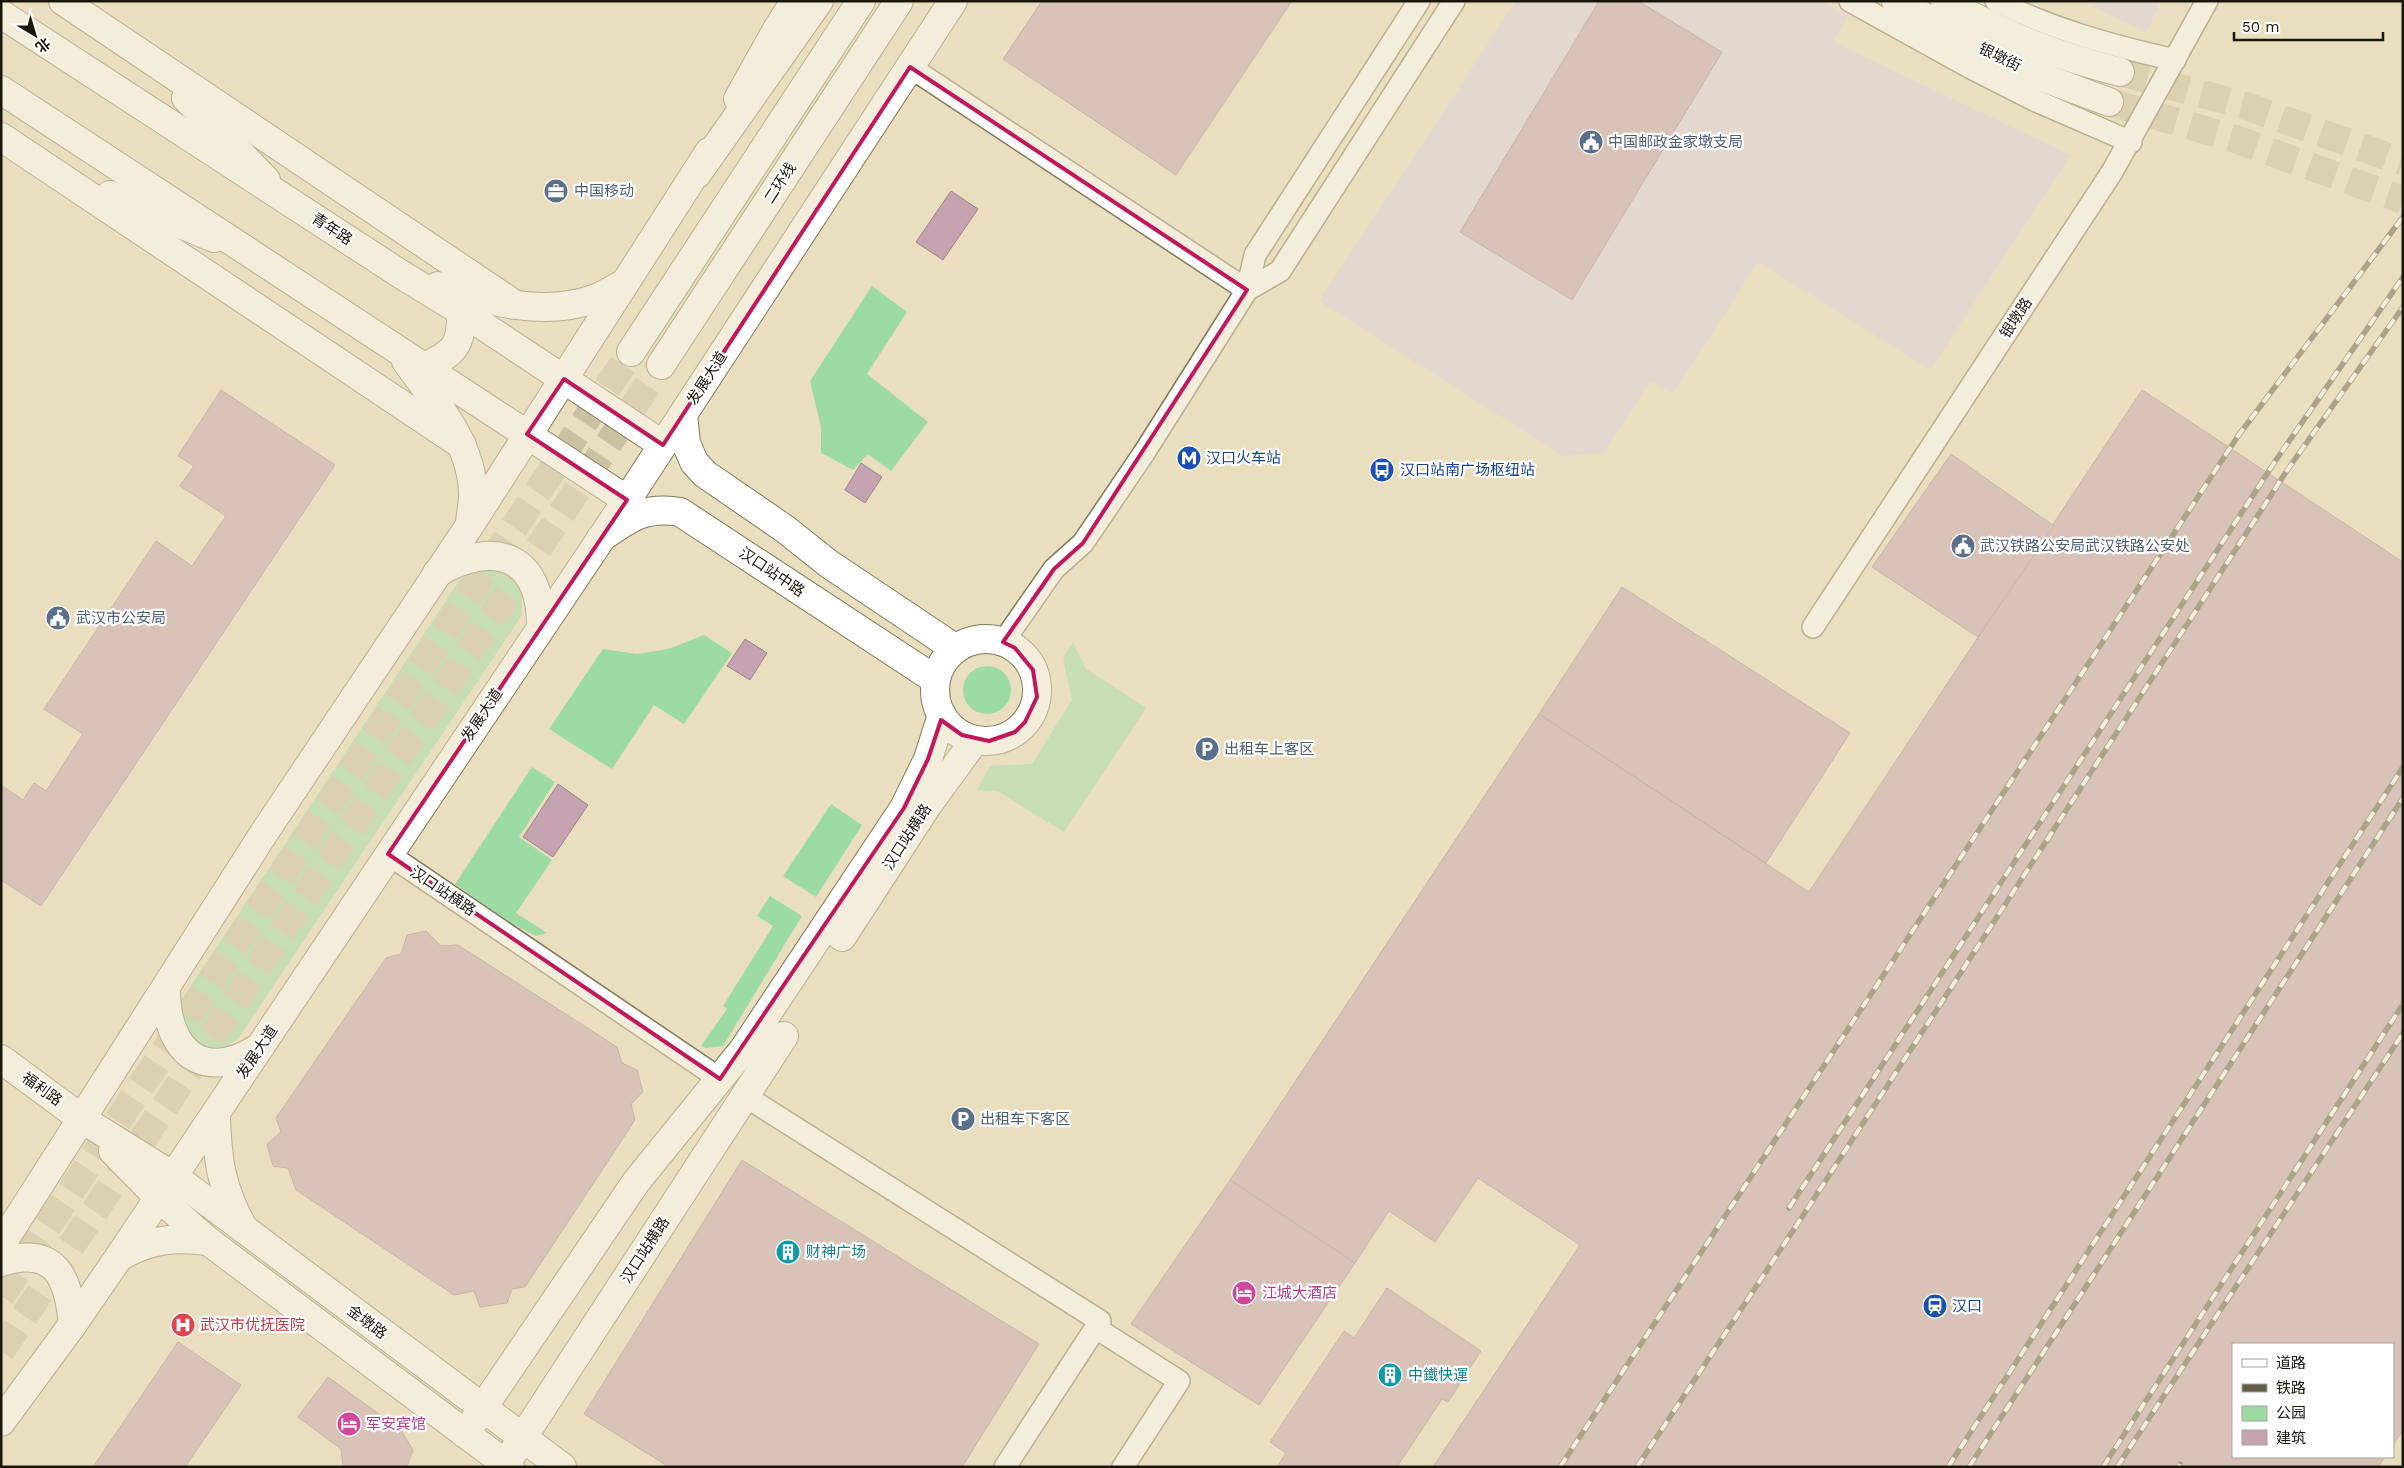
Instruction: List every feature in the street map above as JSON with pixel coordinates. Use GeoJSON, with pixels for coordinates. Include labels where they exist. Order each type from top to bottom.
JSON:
{"type":"FeatureCollection","features":[{"type":"Feature","properties":{"kind":"main road"},"geometry":{"type":"LineString","coordinates":[[63,1],[514,304]]}},
{"type":"Feature","properties":{"kind":"main road"},"geometry":{"type":"LineString","coordinates":[[75,1],[94,22]]}},
{"type":"Feature","properties":{"kind":"main road","name":"二环线"},"geometry":{"type":"LineString","coordinates":[[661,365],[899,1]]}},
{"type":"Feature","properties":{"kind":"main road","name":"发展大道"},"geometry":{"type":"LineString","coordinates":[[1,1422],[120,1256],[388,854],[602,538],[953,1]]}},
{"type":"Feature","properties":{"kind":"main road","name":"银墩街"},"geometry":{"type":"LineString","coordinates":[[1896,1],[1991,54],[2034,74],[2109,102]]}},
{"type":"Feature","properties":{"kind":"main road","name":"银墩街"},"geometry":{"type":"LineString","coordinates":[[1945,1],[2002,32],[2043,50],[2120,72]]}},
{"type":"Feature","properties":{"kind":"main road"},"geometry":{"type":"LineString","coordinates":[[1,1245],[264,833],[470,525],[526,434],[564,380],[810,2]]}},
{"type":"Feature","properties":{"kind":"main road"},"geometry":{"type":"LineString","coordinates":[[630,352],[856,9]]}},
{"type":"Feature","properties":{"kind":"main road","name":"青年路"},"geometry":{"type":"LineString","coordinates":[[1,14],[402,275],[461,311],[663,445]]}},
{"type":"Feature","properties":{"kind":"main road"},"geometry":{"type":"LineString","coordinates":[[146,57],[282,197]]}},
{"type":"Feature","properties":{"kind":"main road"},"geometry":{"type":"LineString","coordinates":[[1,90],[627,500]]}},
{"type":"Feature","properties":{"kind":"main road"},"geometry":{"type":"LineString","coordinates":[[1,137],[462,445]]}},
{"type":"Feature","properties":{"kind":"main road"},"geometry":{"type":"LineString","coordinates":[[56,173],[247,251]]}},
{"type":"Feature","properties":{"kind":"main road"},"geometry":{"type":"LineString","coordinates":[[402,275],[482,299],[548,308],[571,306],[596,299],[626,282]]}},
{"type":"Feature","properties":{"kind":"main road"},"geometry":{"type":"LineString","coordinates":[[424,367],[453,351],[459,341],[462,330],[461,311]]}},
{"type":"Feature","properties":{"kind":"main road"},"geometry":{"type":"LineString","coordinates":[[398,350],[450,424],[462,445],[470,468],[473,495],[470,525]]}},
{"type":"Feature","properties":{"kind":"main road"},"geometry":{"type":"LineString","coordinates":[[683,414],[686,443],[694,462],[704,474],[785,528],[829,564],[956,649]]}},
{"type":"Feature","properties":{"kind":"main road","name":"汉口站中路"},"geometry":{"type":"LineString","coordinates":[[602,538],[622,523],[643,512],[662,509],[680,512],[936,680]]}},
{"type":"Feature","properties":{"kind":"main road"},"geometry":{"type":"LineString","coordinates":[[437,573],[470,557],[501,556],[516,563],[528,576],[536,591],[541,608],[541,627]]}},
{"type":"Feature","properties":{"kind":"main road"},"geometry":{"type":"LineString","coordinates":[[978,640],[1003,642],[1015,648],[1026,658],[1033,670],[1037,683],[1037,697],[1033,710],[1026,722],[1015,732],[1003,738],[989,741],[975,740],[962,735],[950,726],[942,715],[937,704],[936,680],[944,663],[956,649],[978,640]]}},
{"type":"Feature","properties":{"kind":"main road"},"geometry":{"type":"LineString","coordinates":[[465,1434],[636,1182],[743,1050],[904,808],[928,758],[942,715]]}},
{"type":"Feature","properties":{"kind":"main road","name":"汉口站横路"},"geometry":{"type":"LineString","coordinates":[[842,937],[927,806],[975,740]]}},
{"type":"Feature","properties":{"kind":"main road"},"geometry":{"type":"LineString","coordinates":[[166,989],[169,1022],[175,1038],[183,1049],[198,1059],[215,1063],[229,1062],[245,1057],[260,1047]]}},
{"type":"Feature","properties":{"kind":"main road","name":"汉口站横路"},"geometry":{"type":"LineString","coordinates":[[507,1465],[522,1438],[784,1036]]}},
{"type":"Feature","properties":{"kind":"main road","name":"福利路"},"geometry":{"type":"LineString","coordinates":[[1,1059],[82,1119],[166,1187]]}},
{"type":"Feature","properties":{"kind":"main road"},"geometry":{"type":"LineString","coordinates":[[216,1113],[220,1172],[232,1207],[244,1229]]}},
{"type":"Feature","properties":{"kind":"main road","name":"金墩路"},"geometry":{"type":"LineString","coordinates":[[166,1187],[244,1229],[562,1467]]}},
{"type":"Feature","properties":{"kind":"main road","name":"金墩路"},"geometry":{"type":"LineString","coordinates":[[166,1187],[208,1240],[507,1465]]}},
{"type":"Feature","properties":{"kind":"main road"},"geometry":{"type":"LineString","coordinates":[[120,1256],[151,1242],[177,1239],[208,1240]]}},
{"type":"Feature","properties":{"kind":"main road"},"geometry":{"type":"LineString","coordinates":[[1,1262],[34,1257],[54,1266],[68,1288],[73,1324]]}},
{"type":"Feature","properties":{"kind":"street"},"geometry":{"type":"LineString","coordinates":[[1003,642],[1054,568],[1083,543],[1248,290],[1256,255],[1419,1]]}},
{"type":"Feature","properties":{"kind":"street"},"geometry":{"type":"LineString","coordinates":[[1248,290],[1280,271],[1454,1]]}},
{"type":"Feature","properties":{"kind":"street"},"geometry":{"type":"LineString","coordinates":[[1850,1],[2026,96],[2131,142]]}},
{"type":"Feature","properties":{"kind":"street"},"geometry":{"type":"LineString","coordinates":[[1996,1],[2069,33],[2109,45],[2175,60]]}},
{"type":"Feature","properties":{"kind":"street","name":"银墩路"},"geometry":{"type":"LineString","coordinates":[[1813,627],[2131,142],[2207,1]]}},
{"type":"Feature","properties":{"kind":"street"},"geometry":{"type":"LineString","coordinates":[[910,68],[1248,290]]}},
{"type":"Feature","properties":{"kind":"street","name":"汉口站横路"},"geometry":{"type":"LineString","coordinates":[[388,854],[720,1079]]}},
{"type":"Feature","properties":{"kind":"street"},"geometry":{"type":"LineString","coordinates":[[745,1096],[1100,1321],[1005,1467]]}},
{"type":"Feature","properties":{"kind":"street"},"geometry":{"type":"LineString","coordinates":[[1096,1328],[1179,1382],[1123,1467]]}},
{"type":"Feature","properties":{"kind":"highlighted area"},"geometry":{"type":"Polygon","coordinates":[[[910,67],[1247,290],[1083,543],[1054,569],[1003,642],[1015,648],[1033,670],[1037,697],[1025,722],[1015,732],[989,741],[962,735],[941,720],[928,759],[904,808],[720,1079],[388,854],[627,500],[527,434],[564,379],[663,445],[910,67]]]}},
{"type":"Feature","properties":{"kind":"shaded area"},"geometry":{"type":"Polygon","coordinates":[[[1516,1],[1822,1],[1848,15],[1833,42],[2071,155],[1930,370],[1758,262],[1673,394],[1650,381],[1605,452],[1563,456],[1319,301],[1516,1]]]}},
{"type":"Feature","properties":{"kind":"shaded area"},"geometry":{"type":"Polygon","coordinates":[[[2082,1],[2161,1],[2146,32],[2082,1]]]}},
{"type":"Feature","properties":{"kind":"green space"},"geometry":{"type":"Polygon","coordinates":[[[872,286],[907,312],[867,374],[928,422],[891,471],[868,454],[853,470],[821,453],[821,427],[810,381],[872,286]]]}},
{"type":"Feature","properties":{"kind":"green space"},"geometry":{"type":"Polygon","coordinates":[[[500,567],[522,586],[522,615],[240,1036],[222,1051],[194,1047],[178,1015],[182,999],[461,578],[484,568],[500,567]]]}},
{"type":"Feature","properties":{"kind":"green space"},"geometry":{"type":"Polygon","coordinates":[[[704,635],[732,653],[684,724],[654,705],[612,769],[549,729],[603,649],[637,654],[668,649],[704,635]]]}},
{"type":"Feature","properties":{"kind":"green space"},"geometry":{"type":"Polygon","coordinates":[[[1073,642],[1086,669],[1146,708],[1064,832],[997,791],[977,790],[990,766],[1032,764],[1072,700],[1063,658],[1073,642]]]}},
{"type":"Feature","properties":{"kind":"green space"},"geometry":{"type":"Polygon","coordinates":[[[982,666],[992,666],[1004,673],[1011,685],[1011,695],[1004,707],[992,714],[982,714],[974,710],[967,703],[963,695],[963,685],[967,677],[974,670],[982,666]]]}},
{"type":"Feature","properties":{"kind":"green space"},"geometry":{"type":"Polygon","coordinates":[[[532,767],[555,782],[519,837],[552,860],[516,913],[547,933],[536,936],[507,921],[455,884],[532,767]]]}},
{"type":"Feature","properties":{"kind":"green space"},"geometry":{"type":"Polygon","coordinates":[[[831,804],[862,825],[816,897],[783,876],[831,804]]]}},
{"type":"Feature","properties":{"kind":"green space"},"geometry":{"type":"Polygon","coordinates":[[[770,896],[802,916],[723,1046],[706,1048],[701,1046],[727,1009],[723,1006],[773,926],[757,916],[770,896]]]}},
{"type":"Feature","properties":{"kind":"building"},"geometry":{"type":"Polygon","coordinates":[[[1042,1],[1292,1],[1176,175],[1003,59],[1042,1]]]}},
{"type":"Feature","properties":{"kind":"building","name":"中国邮政金家墩支局"},"geometry":{"type":"Polygon","coordinates":[[[1599,1],[1638,1],[1722,52],[1572,300],[1460,232],[1599,1]]]}},
{"type":"Feature","properties":{"kind":"building"},"geometry":{"type":"Polygon","coordinates":[[[951,191],[978,209],[943,260],[916,242],[951,191]]]}},
{"type":"Feature","properties":{"kind":"building"},"geometry":{"type":"Polygon","coordinates":[[[221,390],[335,465],[41,906],[1,880],[1,785],[23,800],[34,783],[46,791],[83,734],[44,709],[156,541],[192,566],[226,516],[180,486],[194,466],[178,456],[221,390]]]}},
{"type":"Feature","properties":{"kind":"building"},"geometry":{"type":"Polygon","coordinates":[[[2142,390],[2403,562],[2403,1430],[2394,1444],[2394,1343],[2232,1343],[2232,1458],[2384,1458],[2378,1467],[1433,1467],[1580,1245],[1478,1178],[1435,1242],[1389,1211],[1355,1263],[1230,1180],[1539,714],[1809,892],[2142,390]]]}},
{"type":"Feature","properties":{"kind":"building","name":"武汉铁路公安局武汉铁路公安处"},"geometry":{"type":"Polygon","coordinates":[[[1951,454],[2054,526],[1978,637],[1872,567],[1951,454]]]}},
{"type":"Feature","properties":{"kind":"building"},"geometry":{"type":"Polygon","coordinates":[[[861,463],[882,477],[865,503],[845,490],[861,463]]]}},
{"type":"Feature","properties":{"kind":"building"},"geometry":{"type":"Polygon","coordinates":[[[1622,587],[1850,733],[1766,863],[1539,714],[1622,587]]]}},
{"type":"Feature","properties":{"kind":"building"},"geometry":{"type":"Polygon","coordinates":[[[745,639],[767,653],[750,680],[727,666],[745,639]]]}},
{"type":"Feature","properties":{"kind":"building"},"geometry":{"type":"Polygon","coordinates":[[[558,784],[588,805],[553,857],[523,837],[558,784]]]}},
{"type":"Feature","properties":{"kind":"building"},"geometry":{"type":"Polygon","coordinates":[[[426,931],[441,946],[458,945],[617,1047],[622,1063],[637,1070],[643,1092],[631,1104],[635,1120],[525,1287],[512,1289],[507,1303],[480,1307],[474,1291],[454,1295],[296,1190],[288,1168],[273,1166],[267,1144],[281,1132],[276,1118],[386,958],[401,954],[407,935],[426,931]]]}},
{"type":"Feature","properties":{"kind":"building","name":"财神广场"},"geometry":{"type":"Polygon","coordinates":[[[742,1160],[1039,1344],[962,1467],[669,1467],[584,1414],[742,1160]]]}},
{"type":"Feature","properties":{"kind":"building","name":"江城大酒店"},"geometry":{"type":"Polygon","coordinates":[[[1230,1180],[1355,1263],[1259,1405],[1131,1324],[1230,1180]]]}},
{"type":"Feature","properties":{"kind":"building","name":"中鐵快運"},"geometry":{"type":"Polygon","coordinates":[[[1387,1288],[1481,1351],[1448,1402],[1442,1399],[1397,1467],[1277,1467],[1286,1453],[1270,1442],[1344,1331],[1354,1338],[1387,1288]]]}},
{"type":"Feature","properties":{"kind":"building"},"geometry":{"type":"Polygon","coordinates":[[[178,1342],[241,1385],[185,1467],[93,1467],[178,1342]]]}},
{"type":"Feature","properties":{"kind":"building","name":"军安宾馆"},"geometry":{"type":"Polygon","coordinates":[[[328,1377],[401,1430],[413,1450],[407,1467],[343,1467],[341,1449],[298,1417],[328,1377]]]}},
{"type":"Feature","properties":{"kind":"tunnel"},"geometry":{"type":"LineString","coordinates":[[2120,72],[2243,105],[2403,162]]}},
{"type":"Feature","properties":{"kind":"tunnel"},"geometry":{"type":"LineString","coordinates":[[2109,102],[2235,139],[2403,200]]}},
{"type":"Feature","properties":{"kind":"tunnel"},"geometry":{"type":"LineString","coordinates":[[1,1296],[631,352]]}},
{"type":"Feature","properties":{"kind":"tunnel"},"geometry":{"type":"LineString","coordinates":[[1,1351],[661,365]]}},
{"type":"Feature","properties":{"kind":"railway"},"geometry":{"type":"LineString","coordinates":[[1560,1467],[2238,436],[2403,217]]}},
{"type":"Feature","properties":{"kind":"railway"},"geometry":{"type":"LineString","coordinates":[[1789,1208],[2276,460],[2403,277]]}},
{"type":"Feature","properties":{"kind":"railway"},"geometry":{"type":"LineString","coordinates":[[1637,1467],[1802,1217],[2288,469],[2403,307]]}},
{"type":"Feature","properties":{"kind":"railway"},"geometry":{"type":"LineString","coordinates":[[1948,1467],[2403,767]]}},
{"type":"Feature","properties":{"kind":"railway"},"geometry":{"type":"LineString","coordinates":[[1969,1467],[2403,798]]}},
{"type":"Feature","properties":{"kind":"railway"},"geometry":{"type":"LineString","coordinates":[[2103,1467],[2403,1004]]}},
{"type":"Feature","properties":{"kind":"railway"},"geometry":{"type":"LineString","coordinates":[[2117,1467],[2403,1033]]}},
{"type":"Feature","properties":{"kind":"place","name":"中国邮政金家墩支局"},"geometry":{"type":"Point","coordinates":[1591,142]}},
{"type":"Feature","properties":{"kind":"place","name":"中国移动"},"geometry":{"type":"Point","coordinates":[556,191]}},
{"type":"Feature","properties":{"kind":"place","name":"汉口火车站"},"geometry":{"type":"Point","coordinates":[1189,458]}},
{"type":"Feature","properties":{"kind":"place","name":"汉口站南广场枢纽站"},"geometry":{"type":"Point","coordinates":[1382,470]}},
{"type":"Feature","properties":{"kind":"place","name":"武汉铁路公安局武汉铁路公安处"},"geometry":{"type":"Point","coordinates":[1963,546]}},
{"type":"Feature","properties":{"kind":"place","name":"武汉市公安局"},"geometry":{"type":"Point","coordinates":[58,618]}},
{"type":"Feature","properties":{"kind":"place","name":"出租车上客区"},"geometry":{"type":"Point","coordinates":[1207,749]}},
{"type":"Feature","properties":{"kind":"place","name":"出租车下客区"},"geometry":{"type":"Point","coordinates":[963,1119]}},
{"type":"Feature","properties":{"kind":"place","name":"财神广场"},"geometry":{"type":"Point","coordinates":[788,1252]}},
{"type":"Feature","properties":{"kind":"place","name":"江城大酒店"},"geometry":{"type":"Point","coordinates":[1244,1293]}},
{"type":"Feature","properties":{"kind":"place","name":"汉口"},"geometry":{"type":"Point","coordinates":[1935,1306]}},
{"type":"Feature","properties":{"kind":"place","name":"武汉市优抚医院"},"geometry":{"type":"Point","coordinates":[183,1325]}},
{"type":"Feature","properties":{"kind":"place","name":"中鐵快運"},"geometry":{"type":"Point","coordinates":[1390,1375]}},
{"type":"Feature","properties":{"kind":"place","name":"军安宾馆"},"geometry":{"type":"Point","coordinates":[349,1424]}}]}
